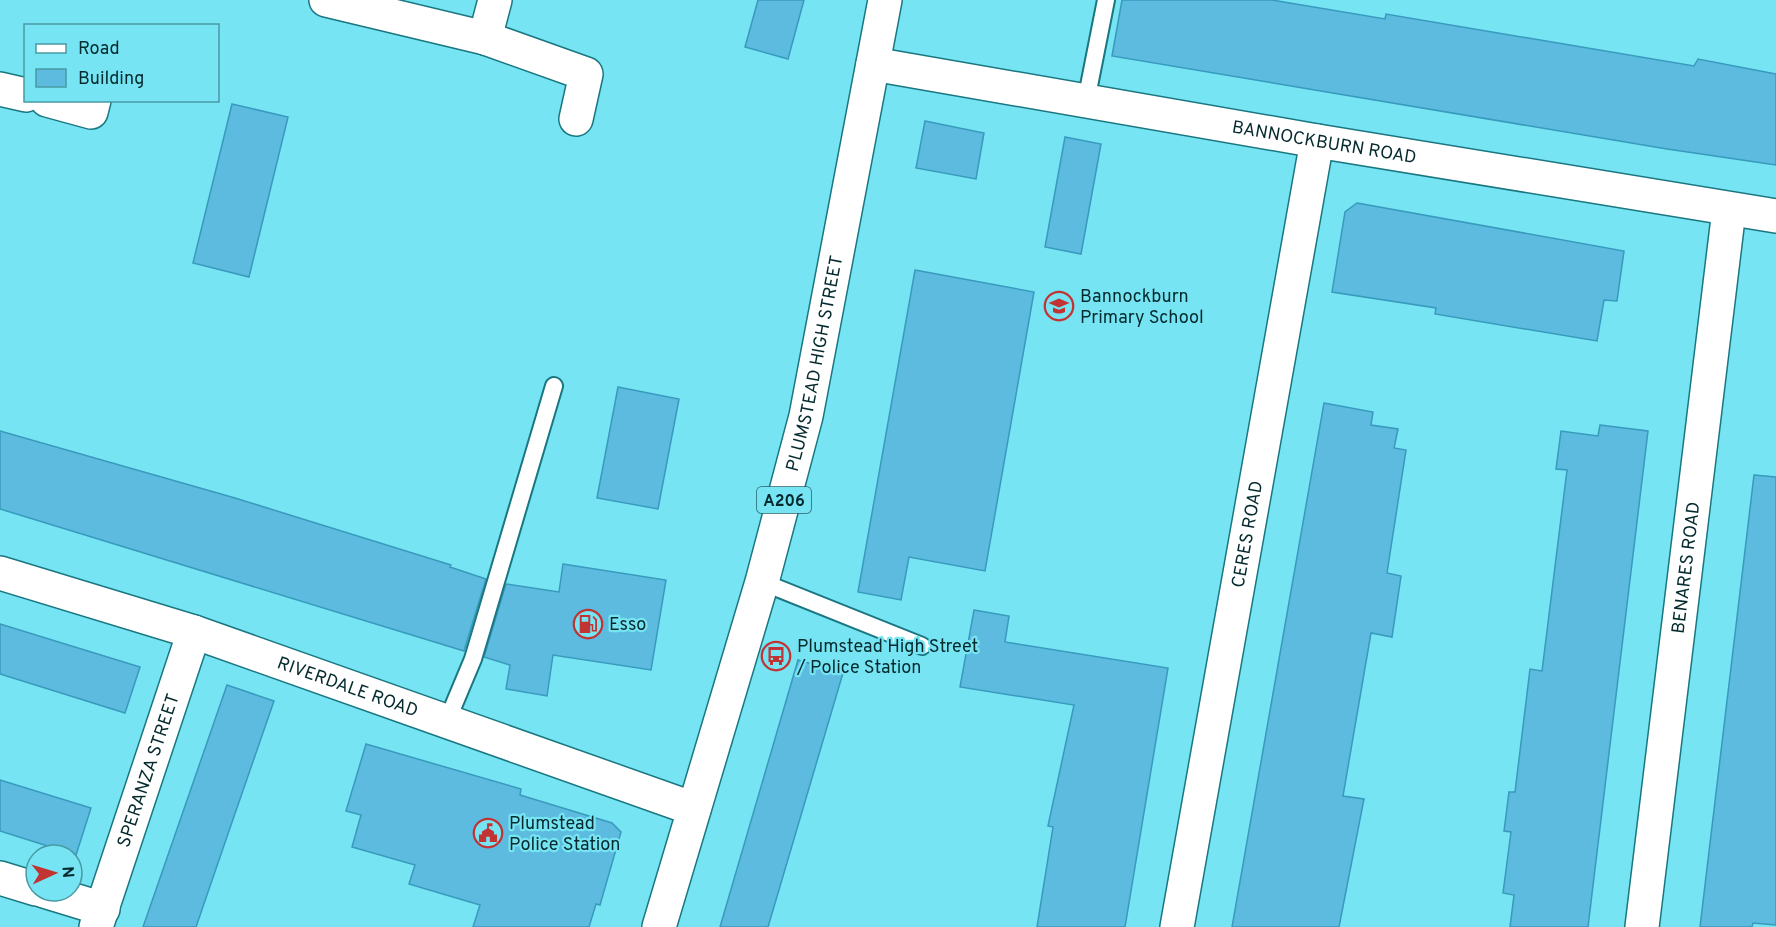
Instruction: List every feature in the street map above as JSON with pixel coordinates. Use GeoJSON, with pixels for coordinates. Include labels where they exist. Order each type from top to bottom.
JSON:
{"type":"FeatureCollection","features":[{"type":"Feature","properties":{"kind":"street"},"geometry":{"type":"LineString","coordinates":[[326,0],[485,38],[586,74],[576,119]]}},
{"type":"Feature","properties":{"kind":"street"},"geometry":{"type":"LineString","coordinates":[[485,38],[495,0]]}},
{"type":"Feature","properties":{"kind":"street","name":"PLUMSTEAD HIGH STREET"},"geometry":{"type":"LineString","coordinates":[[659,927],[762,582],[806,416],[885,0]]}},
{"type":"Feature","properties":{"kind":"street","name":"BANNOCKBURN ROAD"},"geometry":{"type":"LineString","coordinates":[[873,64],[1317,141],[1776,216]]}},
{"type":"Feature","properties":{"kind":"street"},"geometry":{"type":"LineString","coordinates":[[0,89],[24,95]]}},
{"type":"Feature","properties":{"kind":"street"},"geometry":{"type":"LineString","coordinates":[[54,102],[91,112],[94,102]]}},
{"type":"Feature","properties":{"kind":"street","name":"CERES ROAD"},"geometry":{"type":"LineString","coordinates":[[1177,927],[1317,141]]}},
{"type":"Feature","properties":{"kind":"street","name":"BENARES ROAD"},"geometry":{"type":"LineString","coordinates":[[1642,927],[1729,210]]}},
{"type":"Feature","properties":{"kind":"street","name":"RIVERDALE ROAD"},"geometry":{"type":"LineString","coordinates":[[0,573],[194,632],[694,809]]}},
{"type":"Feature","properties":{"kind":"street","name":"SPERANZA STREET"},"geometry":{"type":"LineString","coordinates":[[69,903],[100,918],[194,632]]}},
{"type":"Feature","properties":{"kind":"street"},"geometry":{"type":"LineString","coordinates":[[0,878],[24,885]]}},
{"type":"Feature","properties":{"kind":"lane"},"geometry":{"type":"LineString","coordinates":[[1086,101],[1106,0]]}},
{"type":"Feature","properties":{"kind":"lane"},"geometry":{"type":"LineString","coordinates":[[447,721],[473,659],[555,386]]}},
{"type":"Feature","properties":{"kind":"lane"},"geometry":{"type":"LineString","coordinates":[[762,582],[922,646]]}},
{"type":"Feature","properties":{"kind":"building"},"geometry":{"type":"Polygon","coordinates":[[[758,0],[804,0],[788,59],[745,47],[758,0]]]}},
{"type":"Feature","properties":{"kind":"building"},"geometry":{"type":"Polygon","coordinates":[[[1122,0],[1272,0],[1385,19],[1386,14],[1694,66],[1698,59],[1776,74],[1776,165],[1667,149],[1112,56],[1122,0]]]}},
{"type":"Feature","properties":{"kind":"building"},"geometry":{"type":"Polygon","coordinates":[[[232,104],[288,117],[249,277],[193,263],[232,104]]]}},
{"type":"Feature","properties":{"kind":"building"},"geometry":{"type":"Polygon","coordinates":[[[925,121],[984,133],[976,179],[916,168],[925,121]]]}},
{"type":"Feature","properties":{"kind":"building"},"geometry":{"type":"Polygon","coordinates":[[[1065,137],[1101,144],[1081,254],[1045,247],[1065,137]]]}},
{"type":"Feature","properties":{"kind":"building"},"geometry":{"type":"Polygon","coordinates":[[[1357,203],[1624,251],[1617,301],[1604,300],[1597,341],[1435,314],[1436,308],[1332,292],[1345,212],[1357,203]]]}},
{"type":"Feature","properties":{"kind":"building"},"geometry":{"type":"Polygon","coordinates":[[[915,270],[1034,292],[985,571],[909,557],[901,600],[858,592],[915,270]]]}},
{"type":"Feature","properties":{"kind":"building"},"geometry":{"type":"Polygon","coordinates":[[[618,387],[679,399],[658,509],[597,498],[618,387]]]}},
{"type":"Feature","properties":{"kind":"building"},"geometry":{"type":"Polygon","coordinates":[[[1324,403],[1373,412],[1371,425],[1398,429],[1394,448],[1406,450],[1387,573],[1401,576],[1392,637],[1371,633],[1343,796],[1364,799],[1339,927],[1232,927],[1324,403]]]}},
{"type":"Feature","properties":{"kind":"building"},"geometry":{"type":"Polygon","coordinates":[[[1600,425],[1648,431],[1588,927],[1510,927],[1514,895],[1503,893],[1511,832],[1504,831],[1509,792],[1515,792],[1530,669],[1542,671],[1567,470],[1556,469],[1561,431],[1598,436],[1600,425]]]}},
{"type":"Feature","properties":{"kind":"building"},"geometry":{"type":"Polygon","coordinates":[[[0,431],[235,498],[451,565],[450,567],[486,579],[464,651],[0,509],[0,431]]]}},
{"type":"Feature","properties":{"kind":"building"},"geometry":{"type":"Polygon","coordinates":[[[1754,475],[1776,477],[1776,925],[1753,923],[1752,927],[1700,927],[1754,475]]]}},
{"type":"Feature","properties":{"kind":"building","name":"Esso"},"geometry":{"type":"Polygon","coordinates":[[[563,564],[666,580],[651,670],[553,655],[547,696],[506,689],[510,665],[484,657],[506,584],[559,592],[563,564]]]}},
{"type":"Feature","properties":{"kind":"building"},"geometry":{"type":"Polygon","coordinates":[[[974,610],[1009,616],[1005,642],[1168,668],[1125,927],[1037,927],[1053,827],[1048,826],[1074,705],[960,687],[974,610]]]}},
{"type":"Feature","properties":{"kind":"building"},"geometry":{"type":"Polygon","coordinates":[[[0,624],[140,667],[125,713],[0,674],[0,624]]]}},
{"type":"Feature","properties":{"kind":"building"},"geometry":{"type":"Polygon","coordinates":[[[798,660],[843,673],[768,927],[720,927],[798,660]]]}},
{"type":"Feature","properties":{"kind":"building"},"geometry":{"type":"Polygon","coordinates":[[[227,685],[274,701],[196,927],[143,927],[227,685]]]}},
{"type":"Feature","properties":{"kind":"building","name":"Plumstead Police Station"},"geometry":{"type":"Polygon","coordinates":[[[366,744],[521,789],[520,795],[612,823],[621,832],[600,905],[596,904],[589,927],[473,927],[480,905],[409,884],[415,865],[352,847],[361,815],[346,811],[366,744]]]}},
{"type":"Feature","properties":{"kind":"building"},"geometry":{"type":"Polygon","coordinates":[[[0,780],[91,808],[80,843],[38,843],[0,831],[0,780]]]}},
{"type":"Feature","properties":{"kind":"place","name":"Bannockburn Primary School"},"geometry":{"type":"Point","coordinates":[1059,306]}},
{"type":"Feature","properties":{"kind":"place","name":"Esso"},"geometry":{"type":"Point","coordinates":[588,624]}},
{"type":"Feature","properties":{"kind":"place","name":"Plumstead High Street / Police Station"},"geometry":{"type":"Point","coordinates":[776,656]}},
{"type":"Feature","properties":{"kind":"place","name":"Plumstead Police Station"},"geometry":{"type":"Point","coordinates":[488,833]}}]}
